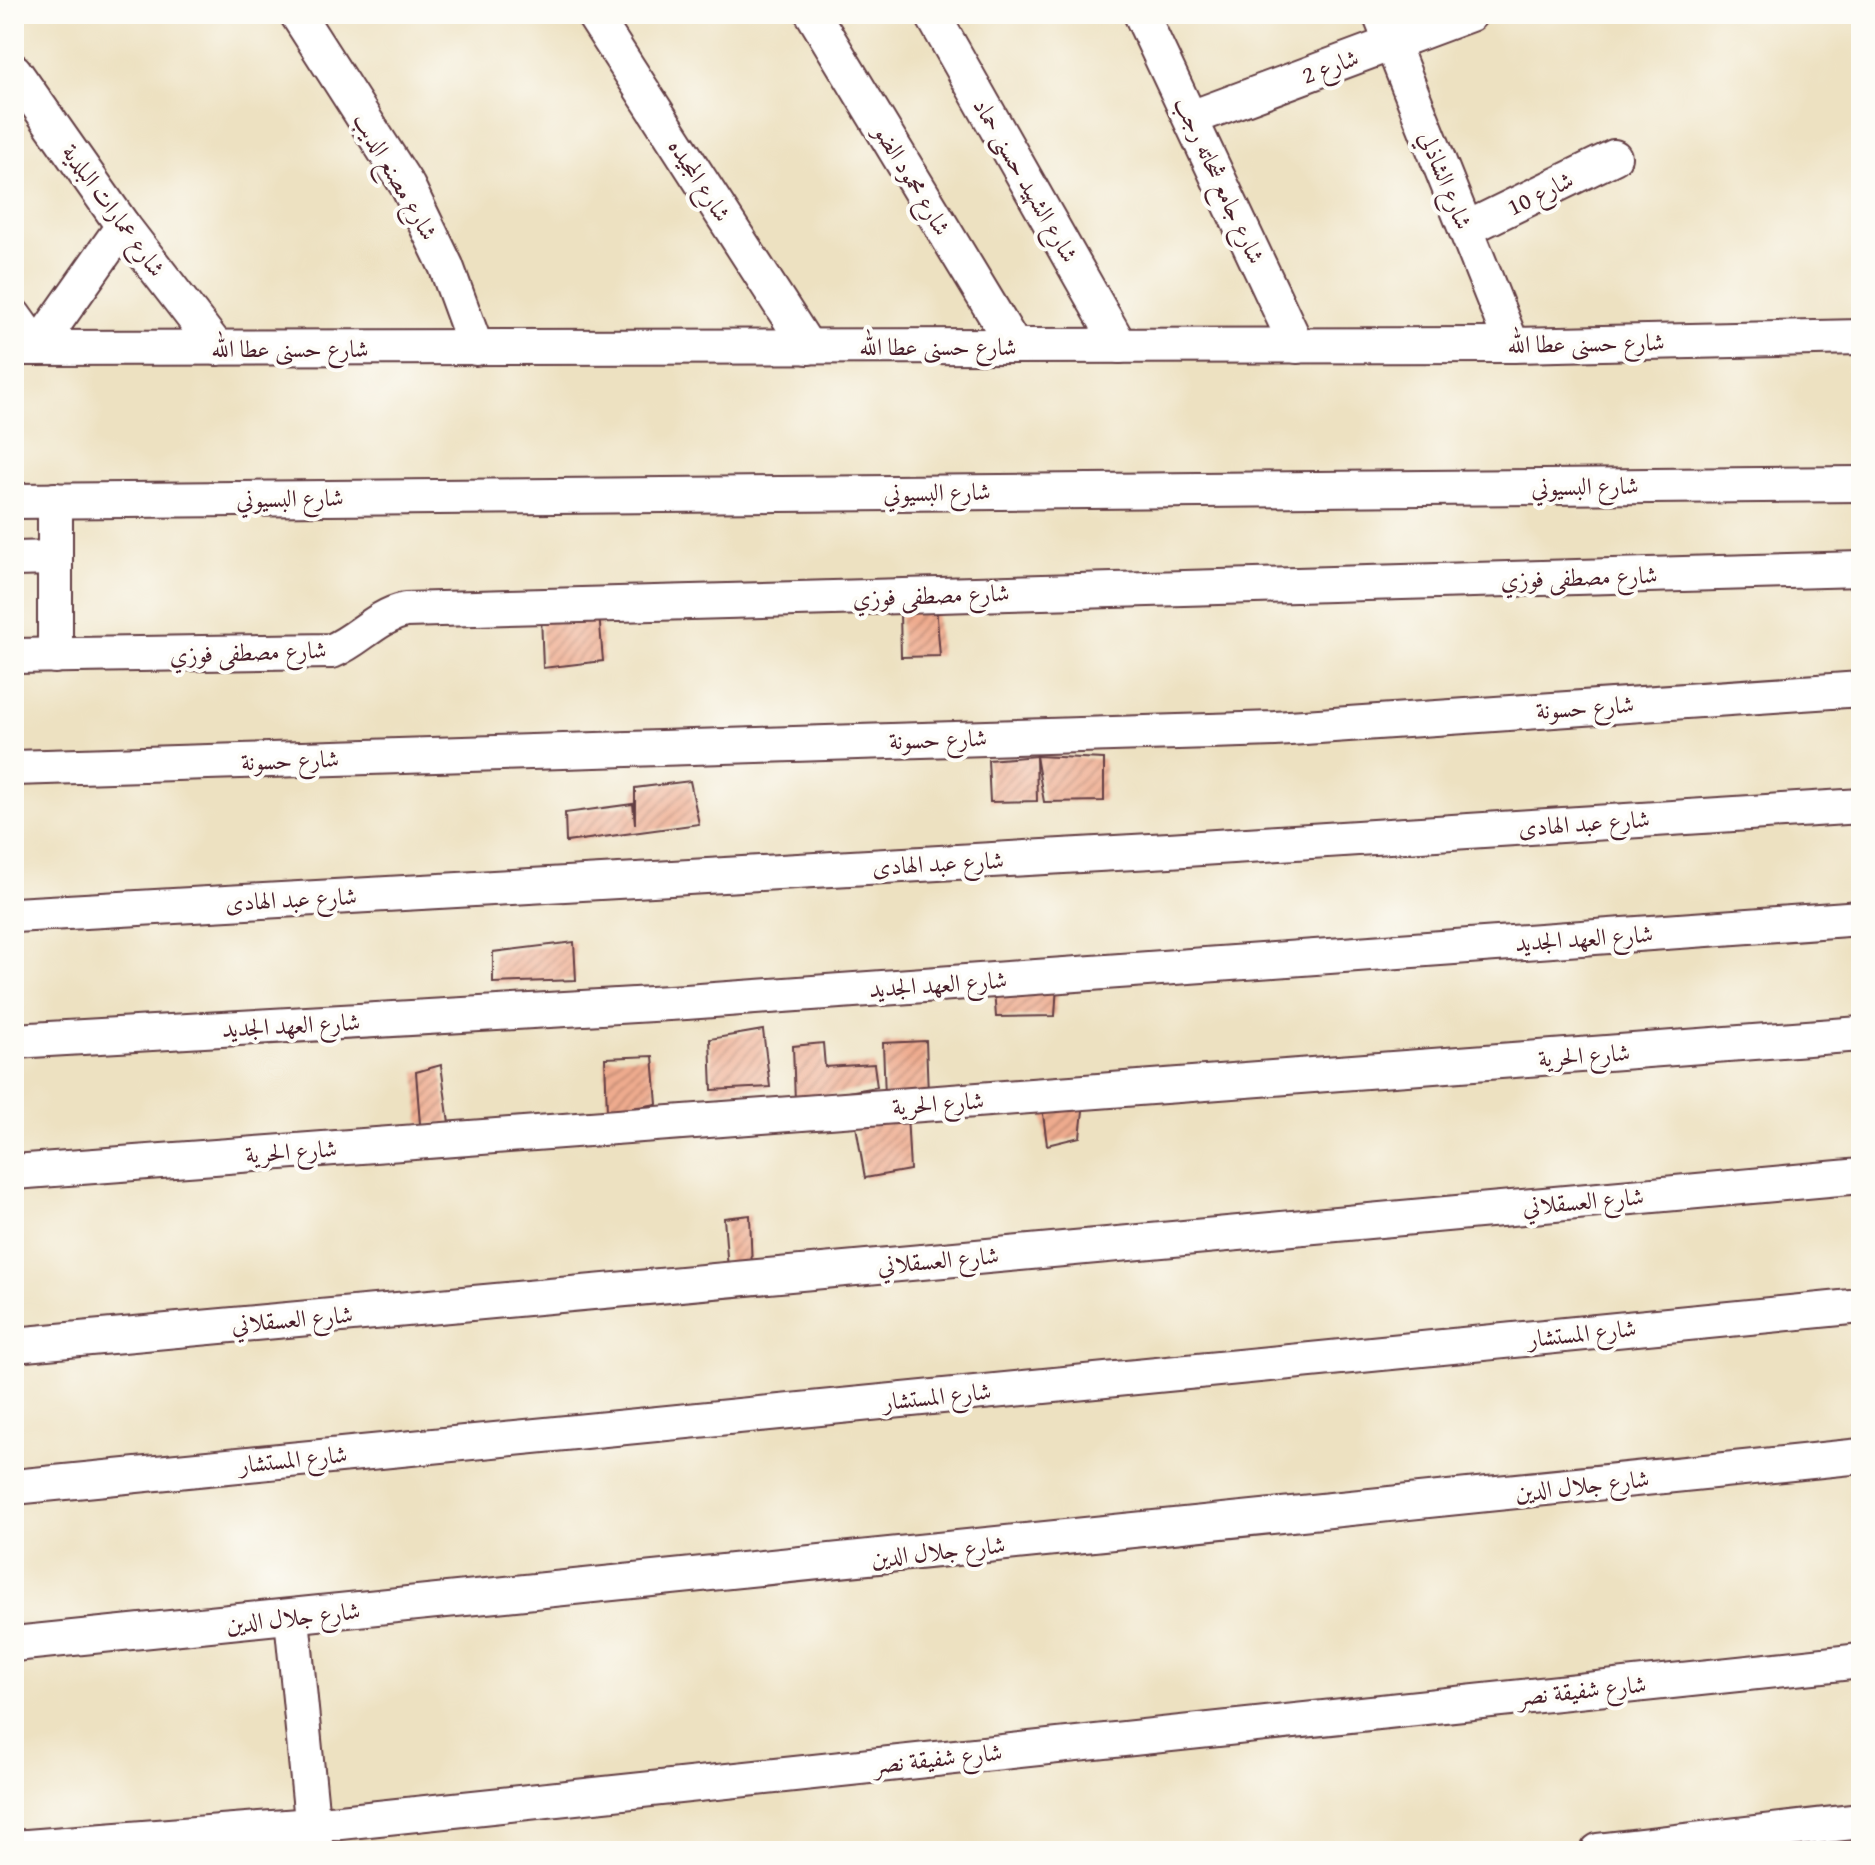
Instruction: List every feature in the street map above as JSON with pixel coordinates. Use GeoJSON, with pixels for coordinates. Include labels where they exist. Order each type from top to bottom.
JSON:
{"type":"FeatureCollection","features":[{"type":"Feature","properties":{"kind":"street","name":"شارع مصنع الديب"},"geometry":{"type":"LineString","coordinates":[[297,14],[408,187],[446,266],[476,348]]}},
{"type":"Feature","properties":{"kind":"street","name":"شارع المجيده"},"geometry":{"type":"LineString","coordinates":[[593,14],[808,347]]}},
{"type":"Feature","properties":{"kind":"street","name":"شارع محمود الضو"},"geometry":{"type":"LineString","coordinates":[[813,14],[1014,346]]}},
{"type":"Feature","properties":{"kind":"street","name":"شارع الشهيد حسنى حماد"},"geometry":{"type":"LineString","coordinates":[[932,14],[1120,346]]}},
{"type":"Feature","properties":{"kind":"street","name":"شارع جامع شحاته رجب"},"geometry":{"type":"LineString","coordinates":[[1141,14],[1297,346]]}},
{"type":"Feature","properties":{"kind":"street","name":"شارع 2"},"geometry":{"type":"LineString","coordinates":[[1191,118],[1385,29],[1470,14]]}},
{"type":"Feature","properties":{"kind":"street","name":"شارع الشاذلي"},"geometry":{"type":"LineString","coordinates":[[1385,29],[1512,345]]}},
{"type":"Feature","properties":{"kind":"street","name":"شارع عمارات البلدية"},"geometry":{"type":"LineString","coordinates":[[14,71],[123,226],[217,348]]}},
{"type":"Feature","properties":{"kind":"street","name":"شارع 10"},"geometry":{"type":"LineString","coordinates":[[1466,229],[1614,157]]}},
{"type":"Feature","properties":{"kind":"street"},"geometry":{"type":"LineString","coordinates":[[25,348],[123,226]]}},
{"type":"Feature","properties":{"kind":"street"},"geometry":{"type":"LineString","coordinates":[[14,316],[25,348]]}},
{"type":"Feature","properties":{"kind":"street","name":"شارع حسنى عطا الله"},"geometry":{"type":"LineString","coordinates":[[25,348],[1512,345],[1861,337]]}},
{"type":"Feature","properties":{"kind":"street","name":"شارع البسيوني"},"geometry":{"type":"LineString","coordinates":[[14,501],[1861,484]]}},
{"type":"Feature","properties":{"kind":"street"},"geometry":{"type":"LineString","coordinates":[[55,500],[55,656]]}},
{"type":"Feature","properties":{"kind":"street"},"geometry":{"type":"LineString","coordinates":[[14,559],[55,558]]}},
{"type":"Feature","properties":{"kind":"street","name":"شارع مصطفى فوزي"},"geometry":{"type":"LineString","coordinates":[[14,656],[332,651],[348,644],[374,622],[405,610],[1861,569]]}},
{"type":"Feature","properties":{"kind":"street","name":"شارع حسونة"},"geometry":{"type":"LineString","coordinates":[[14,768],[1275,729],[1861,689]]}},
{"type":"Feature","properties":{"kind":"street","name":"شارع عبد الهادى"},"geometry":{"type":"LineString","coordinates":[[14,915],[1154,851],[1861,806]]}},
{"type":"Feature","properties":{"kind":"street","name":"شارع العهد الجديد"},"geometry":{"type":"LineString","coordinates":[[14,1041],[686,1002],[1861,918]]}},
{"type":"Feature","properties":{"kind":"street","name":"شارع الحرية"},"geometry":{"type":"LineString","coordinates":[[14,1172],[1861,1034]]}},
{"type":"Feature","properties":{"kind":"street","name":"شارع العسقلاني"},"geometry":{"type":"LineString","coordinates":[[14,1345],[1861,1176]]}},
{"type":"Feature","properties":{"kind":"street","name":"شارع المستشار"},"geometry":{"type":"LineString","coordinates":[[14,1487],[1861,1306]]}},
{"type":"Feature","properties":{"kind":"street","name":"شارع جلال الدين"},"geometry":{"type":"LineString","coordinates":[[14,1644],[1861,1456]]}},
{"type":"Feature","properties":{"kind":"street"},"geometry":{"type":"LineString","coordinates":[[292,1618],[314,1838]]}},
{"type":"Feature","properties":{"kind":"street","name":"شارع شفيقة نصر"},"geometry":{"type":"LineString","coordinates":[[14,1848],[314,1838],[1861,1661]]}},
{"type":"Feature","properties":{"kind":"street"},"geometry":{"type":"LineString","coordinates":[[1598,1851],[1861,1821]]}},
{"type":"Feature","properties":{"kind":"building"},"geometry":{"type":"Polygon","coordinates":[[[936,605],[940,656],[901,657],[900,611],[936,605]]]}},
{"type":"Feature","properties":{"kind":"building"},"geometry":{"type":"Polygon","coordinates":[[[599,613],[603,661],[543,668],[541,615],[599,613]]]}},
{"type":"Feature","properties":{"kind":"building"},"geometry":{"type":"Polygon","coordinates":[[[1036,756],[1037,801],[990,802],[988,760],[1036,756]]]}},
{"type":"Feature","properties":{"kind":"building"},"geometry":{"type":"Polygon","coordinates":[[[1036,756],[1104,759],[1104,801],[1044,802],[1036,756]]]}},
{"type":"Feature","properties":{"kind":"building"},"geometry":{"type":"Polygon","coordinates":[[[690,781],[699,824],[566,842],[565,813],[633,804],[635,824],[635,788],[690,781]]]}},
{"type":"Feature","properties":{"kind":"building"},"geometry":{"type":"Polygon","coordinates":[[[574,942],[576,980],[493,983],[493,952],[574,942]]]}},
{"type":"Feature","properties":{"kind":"building"},"geometry":{"type":"Polygon","coordinates":[[[1057,984],[1055,1016],[996,1017],[994,989],[1057,984]]]}},
{"type":"Feature","properties":{"kind":"building"},"geometry":{"type":"Polygon","coordinates":[[[763,1030],[770,1087],[712,1090],[710,1039],[763,1030]]]}},
{"type":"Feature","properties":{"kind":"building"},"geometry":{"type":"Polygon","coordinates":[[[926,1041],[928,1094],[885,1097],[883,1043],[926,1041]]]}},
{"type":"Feature","properties":{"kind":"building"},"geometry":{"type":"Polygon","coordinates":[[[823,1043],[825,1067],[874,1064],[877,1087],[795,1101],[793,1046],[823,1043]]]}},
{"type":"Feature","properties":{"kind":"building"},"geometry":{"type":"Polygon","coordinates":[[[653,1056],[657,1104],[607,1112],[605,1058],[653,1056]]]}},
{"type":"Feature","properties":{"kind":"building"},"geometry":{"type":"Polygon","coordinates":[[[441,1065],[449,1123],[420,1124],[416,1072],[441,1065]]]}},
{"type":"Feature","properties":{"kind":"building"},"geometry":{"type":"Polygon","coordinates":[[[1084,1102],[1080,1137],[1047,1145],[1042,1106],[1084,1102]]]}},
{"type":"Feature","properties":{"kind":"building"},"geometry":{"type":"Polygon","coordinates":[[[907,1114],[910,1170],[865,1178],[855,1120],[907,1114]]]}},
{"type":"Feature","properties":{"kind":"building"},"geometry":{"type":"Polygon","coordinates":[[[750,1215],[752,1269],[728,1270],[724,1218],[750,1215]]]}}]}
